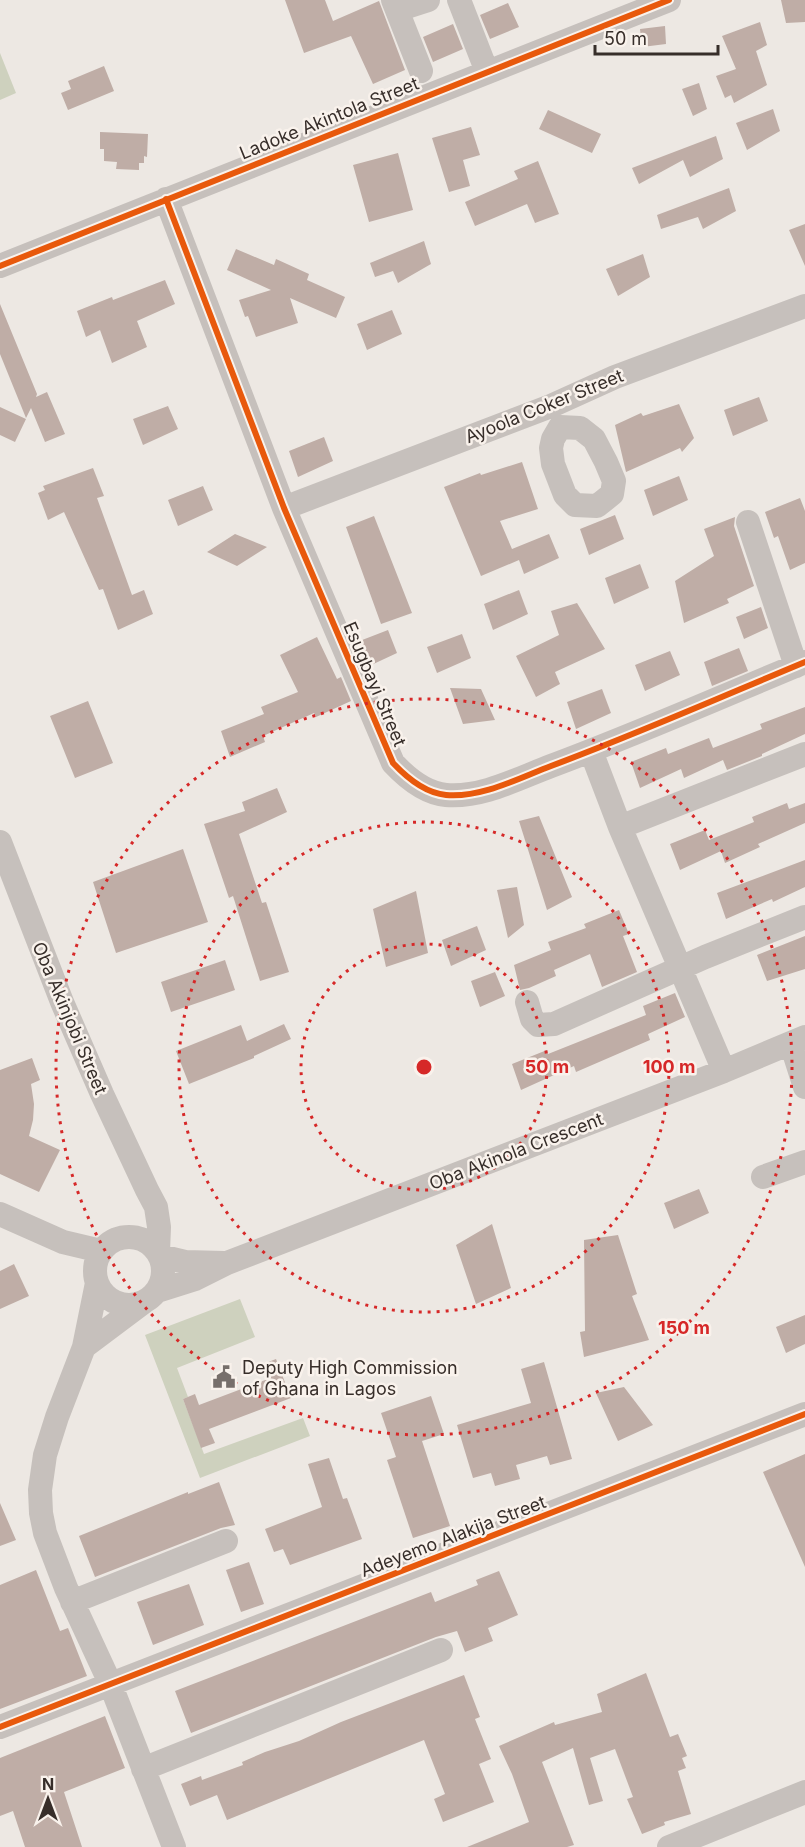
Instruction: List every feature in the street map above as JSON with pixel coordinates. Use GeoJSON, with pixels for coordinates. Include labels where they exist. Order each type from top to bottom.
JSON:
{"type":"FeatureCollection","features":[{"type":"Feature","properties":{"kind":"street"},"geometry":{"type":"LineString","coordinates":[[421,71],[395,5],[428,0]]}},
{"type":"Feature","properties":{"kind":"street"},"geometry":{"type":"LineString","coordinates":[[459,0],[487,72]]}},
{"type":"Feature","properties":{"kind":"street","name":"Ladoke Akintola Street"},"geometry":{"type":"LineString","coordinates":[[0,266],[669,0]]}},
{"type":"Feature","properties":{"kind":"street","name":"Esugbayi Street"},"geometry":{"type":"LineString","coordinates":[[166,199],[284,508],[393,763],[408,780],[444,795],[462,795],[497,787],[591,751],[800,664]]}},
{"type":"Feature","properties":{"kind":"street","name":"Ayoola Coker Street"},"geometry":{"type":"LineString","coordinates":[[284,508],[556,417],[615,377],[805,306]]}},
{"type":"Feature","properties":{"kind":"street"},"geometry":{"type":"LineString","coordinates":[[748,522],[800,664]]}},
{"type":"Feature","properties":{"kind":"street"},"geometry":{"type":"LineString","coordinates":[[591,751],[620,827],[724,1071]]}},
{"type":"Feature","properties":{"kind":"street"},"geometry":{"type":"LineString","coordinates":[[620,827],[805,754]]}},
{"type":"Feature","properties":{"kind":"street","name":"Oba Akinjobi Street"},"geometry":{"type":"LineString","coordinates":[[0,842],[62,1002],[156,1207],[159,1218],[159,1254]]}},
{"type":"Feature","properties":{"kind":"street"},"geometry":{"type":"LineString","coordinates":[[527,1002],[532,1019],[538,1025],[554,1024],[805,917]]}},
{"type":"Feature","properties":{"kind":"street"},"geometry":{"type":"LineString","coordinates":[[798,1040],[805,1087]]}},
{"type":"Feature","properties":{"kind":"street","name":"Oba Akinola Crescent"},"geometry":{"type":"LineString","coordinates":[[150,1296],[195,1279],[227,1263],[724,1071],[798,1040]]}},
{"type":"Feature","properties":{"kind":"street"},"geometry":{"type":"LineString","coordinates":[[763,1177],[805,1162]]}},
{"type":"Feature","properties":{"kind":"street"},"geometry":{"type":"LineString","coordinates":[[128,1237],[145,1214],[148,1205],[147,1190]]}},
{"type":"Feature","properties":{"kind":"street"},"geometry":{"type":"LineString","coordinates":[[0,1214],[63,1242],[101,1251]]}},
{"type":"Feature","properties":{"kind":"street"},"geometry":{"type":"LineString","coordinates":[[84,1347],[150,1296],[163,1275],[159,1254],[150,1244],[140,1238],[118,1239],[101,1251],[97,1260],[96,1280],[84,1347],[45,1455],[40,1490],[40,1513],[45,1533],[72,1602],[110,1683],[174,1847]]}},
{"type":"Feature","properties":{"kind":"street"},"geometry":{"type":"LineString","coordinates":[[63,1242],[96,1280],[104,1294],[113,1301],[133,1305],[150,1296]]}},
{"type":"Feature","properties":{"kind":"street","name":"Oba Akinola Crescent"},"geometry":{"type":"LineString","coordinates":[[159,1254],[185,1262],[227,1263]]}},
{"type":"Feature","properties":{"kind":"street","name":"Adeyemo Alakija Street"},"geometry":{"type":"LineString","coordinates":[[0,1727],[805,1414]]}},
{"type":"Feature","properties":{"kind":"street"},"geometry":{"type":"LineString","coordinates":[[72,1602],[226,1541]]}},
{"type":"Feature","properties":{"kind":"street"},"geometry":{"type":"LineString","coordinates":[[142,1769],[441,1650]]}},
{"type":"Feature","properties":{"kind":"street"},"geometry":{"type":"LineString","coordinates":[[669,1847],[805,1792]]}},
{"type":"Feature","properties":{"kind":"green space"},"geometry":{"type":"Polygon","coordinates":[[[0,53],[16,93],[0,100],[0,53]]]}},
{"type":"Feature","properties":{"kind":"green space"},"geometry":{"type":"Polygon","coordinates":[[[240,1299],[255,1337],[177,1368],[188,1397],[183,1399],[204,1454],[303,1418],[310,1436],[200,1478],[145,1335],[240,1299]]]}},
{"type":"Feature","properties":{"kind":"building"},"geometry":{"type":"Polygon","coordinates":[[[285,0],[325,0],[333,21],[379,1],[405,70],[373,84],[351,36],[304,53],[285,0]]]}},
{"type":"Feature","properties":{"kind":"building"},"geometry":{"type":"Polygon","coordinates":[[[781,0],[805,0],[805,22],[786,23],[781,0]]]}},
{"type":"Feature","properties":{"kind":"building"},"geometry":{"type":"Polygon","coordinates":[[[508,3],[519,27],[490,39],[480,15],[508,3]]]}},
{"type":"Feature","properties":{"kind":"building"},"geometry":{"type":"Polygon","coordinates":[[[760,22],[767,45],[756,51],[767,85],[734,103],[731,95],[725,98],[716,76],[736,69],[722,36],[760,22]]]}},
{"type":"Feature","properties":{"kind":"building"},"geometry":{"type":"Polygon","coordinates":[[[453,24],[463,49],[433,62],[423,37],[453,24]]]}},
{"type":"Feature","properties":{"kind":"building"},"geometry":{"type":"Polygon","coordinates":[[[665,26],[666,44],[642,47],[640,29],[665,26]]]}},
{"type":"Feature","properties":{"kind":"building"},"geometry":{"type":"Polygon","coordinates":[[[104,66],[114,91],[68,110],[61,93],[71,89],[68,81],[104,66]]]}},
{"type":"Feature","properties":{"kind":"building"},"geometry":{"type":"Polygon","coordinates":[[[699,83],[707,109],[693,116],[682,89],[699,83]]]}},
{"type":"Feature","properties":{"kind":"building"},"geometry":{"type":"Polygon","coordinates":[[[773,109],[780,131],[747,150],[736,123],[773,109]]]}},
{"type":"Feature","properties":{"kind":"building"},"geometry":{"type":"Polygon","coordinates":[[[548,110],[601,134],[592,153],[539,129],[548,110]]]}},
{"type":"Feature","properties":{"kind":"building"},"geometry":{"type":"Polygon","coordinates":[[[471,127],[480,155],[463,160],[470,186],[449,192],[432,138],[471,127]]]}},
{"type":"Feature","properties":{"kind":"building"},"geometry":{"type":"Polygon","coordinates":[[[100,132],[148,134],[147,157],[144,156],[144,163],[139,163],[139,170],[116,169],[117,162],[104,161],[104,149],[100,149],[100,132]]]}},
{"type":"Feature","properties":{"kind":"building"},"geometry":{"type":"Polygon","coordinates":[[[716,136],[723,159],[690,177],[683,160],[639,184],[632,168],[716,136]]]}},
{"type":"Feature","properties":{"kind":"building"},"geometry":{"type":"Polygon","coordinates":[[[398,153],[413,210],[369,222],[353,165],[398,153]]]}},
{"type":"Feature","properties":{"kind":"building"},"geometry":{"type":"Polygon","coordinates":[[[538,161],[559,214],[535,223],[527,204],[475,226],[465,202],[518,179],[514,171],[538,161]]]}},
{"type":"Feature","properties":{"kind":"building"},"geometry":{"type":"Polygon","coordinates":[[[729,188],[736,211],[703,229],[698,217],[661,229],[657,215],[729,188]]]}},
{"type":"Feature","properties":{"kind":"building"},"geometry":{"type":"Polygon","coordinates":[[[805,224],[805,266],[789,230],[805,224]]]}},
{"type":"Feature","properties":{"kind":"building"},"geometry":{"type":"Polygon","coordinates":[[[424,241],[431,264],[398,283],[393,271],[375,277],[370,263],[424,241]]]}},
{"type":"Feature","properties":{"kind":"building"},"geometry":{"type":"Polygon","coordinates":[[[236,249],[274,265],[276,259],[309,274],[307,280],[345,297],[336,318],[290,298],[298,323],[256,337],[239,300],[271,290],[227,270],[236,249]]]}},
{"type":"Feature","properties":{"kind":"building"},"geometry":{"type":"Polygon","coordinates":[[[643,254],[650,277],[618,296],[606,269],[643,254]]]}},
{"type":"Feature","properties":{"kind":"building"},"geometry":{"type":"Polygon","coordinates":[[[165,280],[175,304],[137,321],[147,347],[112,363],[100,330],[86,337],[77,311],[165,280]]]}},
{"type":"Feature","properties":{"kind":"building"},"geometry":{"type":"Polygon","coordinates":[[[0,304],[37,394],[36,397],[47,392],[65,434],[45,442],[31,408],[26,418],[0,354],[0,304]]]}},
{"type":"Feature","properties":{"kind":"building"},"geometry":{"type":"Polygon","coordinates":[[[392,310],[402,334],[367,350],[357,324],[392,310]]]}},
{"type":"Feature","properties":{"kind":"building"},"geometry":{"type":"Polygon","coordinates":[[[759,397],[768,421],[733,436],[724,410],[759,397]]]}},
{"type":"Feature","properties":{"kind":"building"},"geometry":{"type":"Polygon","coordinates":[[[679,404],[694,438],[682,452],[680,448],[626,472],[615,425],[641,413],[643,416],[679,404]]]}},
{"type":"Feature","properties":{"kind":"building"},"geometry":{"type":"Polygon","coordinates":[[[168,406],[178,429],[143,445],[133,419],[168,406]]]}},
{"type":"Feature","properties":{"kind":"building"},"geometry":{"type":"Polygon","coordinates":[[[0,407],[26,419],[15,442],[0,435],[0,407]]]}},
{"type":"Feature","properties":{"kind":"building"},"geometry":{"type":"Polygon","coordinates":[[[324,437],[333,461],[298,477],[289,451],[324,437]]]}},
{"type":"Feature","properties":{"kind":"building"},"geometry":{"type":"Polygon","coordinates":[[[522,462],[538,509],[500,521],[512,549],[549,534],[559,558],[524,574],[519,560],[481,576],[444,487],[480,473],[481,475],[522,462]]]}},
{"type":"Feature","properties":{"kind":"building"},"geometry":{"type":"Polygon","coordinates":[[[93,468],[104,496],[97,498],[132,595],[144,590],[153,614],[118,630],[103,589],[99,590],[64,512],[48,520],[38,493],[45,490],[43,486],[93,468]]]}},
{"type":"Feature","properties":{"kind":"building"},"geometry":{"type":"Polygon","coordinates":[[[679,476],[688,500],[653,516],[644,490],[679,476]]]}},
{"type":"Feature","properties":{"kind":"building"},"geometry":{"type":"Polygon","coordinates":[[[203,486],[213,510],[178,526],[168,500],[203,486]]]}},
{"type":"Feature","properties":{"kind":"building"},"geometry":{"type":"Polygon","coordinates":[[[800,498],[805,511],[805,563],[790,570],[778,536],[774,538],[765,512],[800,498]]]}},
{"type":"Feature","properties":{"kind":"building"},"geometry":{"type":"Polygon","coordinates":[[[615,515],[624,539],[589,555],[580,529],[615,515]]]}},
{"type":"Feature","properties":{"kind":"building"},"geometry":{"type":"Polygon","coordinates":[[[374,516],[412,613],[381,624],[346,527],[374,516]]]}},
{"type":"Feature","properties":{"kind":"building"},"geometry":{"type":"Polygon","coordinates":[[[735,517],[734,526],[754,586],[727,599],[729,603],[684,623],[675,581],[714,556],[704,529],[735,517]]]}},
{"type":"Feature","properties":{"kind":"building"},"geometry":{"type":"Polygon","coordinates":[[[235,534],[267,547],[237,566],[207,552],[235,534]]]}},
{"type":"Feature","properties":{"kind":"building"},"geometry":{"type":"Polygon","coordinates":[[[640,564],[649,588],[614,604],[605,578],[640,564]]]}},
{"type":"Feature","properties":{"kind":"building"},"geometry":{"type":"Polygon","coordinates":[[[519,590],[528,614],[493,630],[484,604],[519,590]]]}},
{"type":"Feature","properties":{"kind":"building"},"geometry":{"type":"Polygon","coordinates":[[[577,603],[605,649],[555,672],[560,684],[536,697],[516,656],[559,635],[551,611],[577,603]]]}},
{"type":"Feature","properties":{"kind":"building"},"geometry":{"type":"Polygon","coordinates":[[[761,607],[768,628],[744,639],[736,617],[761,607]]]}},
{"type":"Feature","properties":{"kind":"building"},"geometry":{"type":"Polygon","coordinates":[[[388,630],[397,653],[367,667],[357,642],[388,630]]]}},
{"type":"Feature","properties":{"kind":"building"},"geometry":{"type":"Polygon","coordinates":[[[462,634],[471,658],[437,673],[427,647],[462,634]]]}},
{"type":"Feature","properties":{"kind":"building"},"geometry":{"type":"Polygon","coordinates":[[[317,637],[337,679],[341,677],[351,701],[316,717],[314,713],[263,736],[265,742],[230,757],[221,731],[264,714],[261,707],[298,692],[280,655],[317,637]]]}},
{"type":"Feature","properties":{"kind":"building"},"geometry":{"type":"Polygon","coordinates":[[[739,648],[748,671],[712,686],[704,662],[739,648]]]}},
{"type":"Feature","properties":{"kind":"building"},"geometry":{"type":"Polygon","coordinates":[[[670,651],[680,675],[645,691],[635,665],[670,651]]]}},
{"type":"Feature","properties":{"kind":"building"},"geometry":{"type":"Polygon","coordinates":[[[450,688],[481,689],[495,720],[463,724],[450,688]]]}},
{"type":"Feature","properties":{"kind":"building"},"geometry":{"type":"Polygon","coordinates":[[[602,689],[611,713],[576,729],[567,702],[602,689]]]}},
{"type":"Feature","properties":{"kind":"building"},"geometry":{"type":"Polygon","coordinates":[[[88,701],[113,763],[75,778],[50,716],[88,701]]]}},
{"type":"Feature","properties":{"kind":"building"},"geometry":{"type":"Polygon","coordinates":[[[805,707],[805,734],[762,756],[727,770],[723,760],[684,778],[681,769],[640,788],[631,762],[666,748],[668,754],[709,738],[713,748],[762,729],[760,724],[805,707]]]}},
{"type":"Feature","properties":{"kind":"building"},"geometry":{"type":"Polygon","coordinates":[[[277,788],[287,812],[239,834],[262,903],[266,902],[289,972],[260,981],[233,896],[229,898],[204,824],[245,811],[242,802],[277,788]]]}},
{"type":"Feature","properties":{"kind":"building"},"geometry":{"type":"Polygon","coordinates":[[[787,803],[789,809],[805,803],[805,823],[758,844],[760,847],[725,863],[721,851],[680,870],[670,844],[705,830],[709,840],[754,822],[752,817],[787,803]]]}},
{"type":"Feature","properties":{"kind":"building"},"geometry":{"type":"Polygon","coordinates":[[[539,816],[572,897],[547,910],[519,821],[539,816]]]}},
{"type":"Feature","properties":{"kind":"building"},"geometry":{"type":"Polygon","coordinates":[[[183,849],[208,922],[116,953],[93,882],[183,849]]]}},
{"type":"Feature","properties":{"kind":"building"},"geometry":{"type":"Polygon","coordinates":[[[805,860],[805,887],[773,902],[772,899],[726,919],[717,893],[805,860]]]}},
{"type":"Feature","properties":{"kind":"building"},"geometry":{"type":"Polygon","coordinates":[[[517,887],[524,925],[508,938],[497,890],[517,887]]]}},
{"type":"Feature","properties":{"kind":"building"},"geometry":{"type":"Polygon","coordinates":[[[416,891],[428,953],[386,967],[373,909],[416,891]]]}},
{"type":"Feature","properties":{"kind":"building"},"geometry":{"type":"Polygon","coordinates":[[[619,910],[629,934],[623,936],[637,972],[602,987],[590,954],[554,970],[556,976],[520,990],[514,965],[551,950],[548,942],[586,928],[584,924],[619,910]]]}},
{"type":"Feature","properties":{"kind":"building"},"geometry":{"type":"Polygon","coordinates":[[[477,926],[486,950],[451,966],[442,940],[477,926]]]}},
{"type":"Feature","properties":{"kind":"building"},"geometry":{"type":"Polygon","coordinates":[[[805,936],[805,969],[767,981],[757,955],[805,936]]]}},
{"type":"Feature","properties":{"kind":"building"},"geometry":{"type":"Polygon","coordinates":[[[225,960],[235,990],[171,1012],[161,982],[225,960]]]}},
{"type":"Feature","properties":{"kind":"building"},"geometry":{"type":"Polygon","coordinates":[[[495,972],[505,996],[480,1007],[471,981],[495,972]]]}},
{"type":"Feature","properties":{"kind":"building"},"geometry":{"type":"Polygon","coordinates":[[[675,993],[685,1017],[648,1034],[650,1040],[576,1072],[574,1066],[521,1090],[512,1064],[547,1050],[548,1054],[646,1015],[643,1006],[675,993]]]}},
{"type":"Feature","properties":{"kind":"building"},"geometry":{"type":"Polygon","coordinates":[[[284,1024],[291,1039],[254,1058],[189,1084],[176,1051],[241,1025],[247,1041],[284,1024]]]}},
{"type":"Feature","properties":{"kind":"building"},"geometry":{"type":"Polygon","coordinates":[[[32,1058],[40,1080],[31,1084],[34,1104],[29,1136],[60,1150],[39,1192],[0,1174],[0,1070],[32,1058]]]}},
{"type":"Feature","properties":{"kind":"building"},"geometry":{"type":"Polygon","coordinates":[[[699,1189],[709,1213],[674,1229],[664,1203],[699,1189]]]}},
{"type":"Feature","properties":{"kind":"building"},"geometry":{"type":"Polygon","coordinates":[[[492,1224],[511,1288],[476,1304],[456,1245],[492,1224]]]}},
{"type":"Feature","properties":{"kind":"building"},"geometry":{"type":"Polygon","coordinates":[[[618,1235],[637,1294],[632,1296],[649,1340],[584,1357],[580,1332],[585,1331],[584,1240],[618,1235]]]}},
{"type":"Feature","properties":{"kind":"building"},"geometry":{"type":"Polygon","coordinates":[[[14,1264],[29,1296],[0,1309],[0,1271],[14,1264]]]}},
{"type":"Feature","properties":{"kind":"building"},"geometry":{"type":"Polygon","coordinates":[[[805,1315],[805,1344],[786,1353],[776,1327],[805,1315]]]}},
{"type":"Feature","properties":{"kind":"building"},"geometry":{"type":"Polygon","coordinates":[[[276,1359],[291,1398],[209,1429],[215,1443],[201,1448],[183,1399],[195,1394],[199,1405],[268,1379],[263,1364],[276,1359]]]}},
{"type":"Feature","properties":{"kind":"building"},"geometry":{"type":"Polygon","coordinates":[[[544,1362],[572,1459],[550,1465],[547,1456],[516,1465],[520,1479],[495,1486],[491,1473],[473,1478],[457,1425],[531,1403],[521,1369],[544,1362]]]}},
{"type":"Feature","properties":{"kind":"building"},"geometry":{"type":"Polygon","coordinates":[[[624,1387],[653,1425],[618,1441],[596,1393],[624,1387]]]}},
{"type":"Feature","properties":{"kind":"building"},"geometry":{"type":"Polygon","coordinates":[[[431,1396],[444,1434],[422,1441],[450,1526],[413,1538],[387,1460],[396,1457],[381,1413],[431,1396]]]}},
{"type":"Feature","properties":{"kind":"building"},"geometry":{"type":"Polygon","coordinates":[[[805,1454],[805,1567],[763,1472],[805,1454]]]}},
{"type":"Feature","properties":{"kind":"building"},"geometry":{"type":"Polygon","coordinates":[[[329,1458],[343,1499],[347,1498],[362,1539],[290,1565],[283,1549],[274,1552],[265,1529],[322,1507],[308,1464],[329,1458]]]}},
{"type":"Feature","properties":{"kind":"building"},"geometry":{"type":"Polygon","coordinates":[[[219,1482],[235,1525],[221,1528],[95,1577],[79,1536],[188,1492],[188,1494],[219,1482]]]}},
{"type":"Feature","properties":{"kind":"building"},"geometry":{"type":"Polygon","coordinates":[[[0,1503],[16,1540],[0,1546],[0,1503]]]}},
{"type":"Feature","properties":{"kind":"building"},"geometry":{"type":"Polygon","coordinates":[[[249,1562],[264,1604],[241,1612],[226,1570],[249,1562]]]}},
{"type":"Feature","properties":{"kind":"building"},"geometry":{"type":"Polygon","coordinates":[[[36,1570],[60,1631],[68,1628],[87,1676],[0,1709],[0,1585],[36,1570]]]}},
{"type":"Feature","properties":{"kind":"building"},"geometry":{"type":"Polygon","coordinates":[[[499,1571],[518,1615],[488,1628],[493,1641],[465,1652],[457,1631],[436,1637],[191,1733],[175,1691],[431,1592],[435,1602],[478,1585],[476,1580],[499,1571]]]}},
{"type":"Feature","properties":{"kind":"building"},"geometry":{"type":"Polygon","coordinates":[[[189,1584],[204,1625],[153,1645],[137,1602],[189,1584]]]}},
{"type":"Feature","properties":{"kind":"building"},"geometry":{"type":"Polygon","coordinates":[[[646,1673],[670,1737],[678,1734],[687,1756],[682,1758],[686,1768],[678,1771],[691,1814],[664,1822],[665,1825],[642,1834],[627,1799],[633,1797],[615,1749],[590,1758],[603,1801],[589,1805],[573,1748],[542,1762],[574,1845],[567,1847],[467,1847],[529,1822],[512,1774],[499,1746],[554,1722],[555,1725],[602,1712],[597,1694],[646,1673]]]}},
{"type":"Feature","properties":{"kind":"building"},"geometry":{"type":"Polygon","coordinates":[[[464,1675],[480,1717],[475,1719],[491,1759],[479,1764],[494,1802],[443,1822],[434,1799],[445,1794],[424,1740],[227,1820],[217,1795],[190,1806],[181,1784],[201,1776],[202,1780],[243,1765],[242,1762],[265,1752],[299,1741],[341,1722],[464,1675]]]}},
{"type":"Feature","properties":{"kind":"building"},"geometry":{"type":"Polygon","coordinates":[[[105,1716],[125,1768],[64,1792],[82,1847],[25,1847],[13,1811],[0,1816],[0,1758],[105,1716]]]}},
{"type":"Feature","properties":{"kind":"cycle path"},"geometry":{"type":"LineString","coordinates":[[0,266],[669,0]]}},
{"type":"Feature","properties":{"kind":"cycle path"},"geometry":{"type":"LineString","coordinates":[[166,199],[284,508],[393,763],[410,779],[438,794],[460,795],[487,790],[615,741],[805,662]]}},
{"type":"Feature","properties":{"kind":"cycle path"},"geometry":{"type":"LineString","coordinates":[[0,1727],[805,1414]]}},
{"type":"Feature","properties":{"kind":"place","name":"Deputy High Commission of Ghana in Lagos"},"geometry":{"type":"Point","coordinates":[224,1377]}}]}
